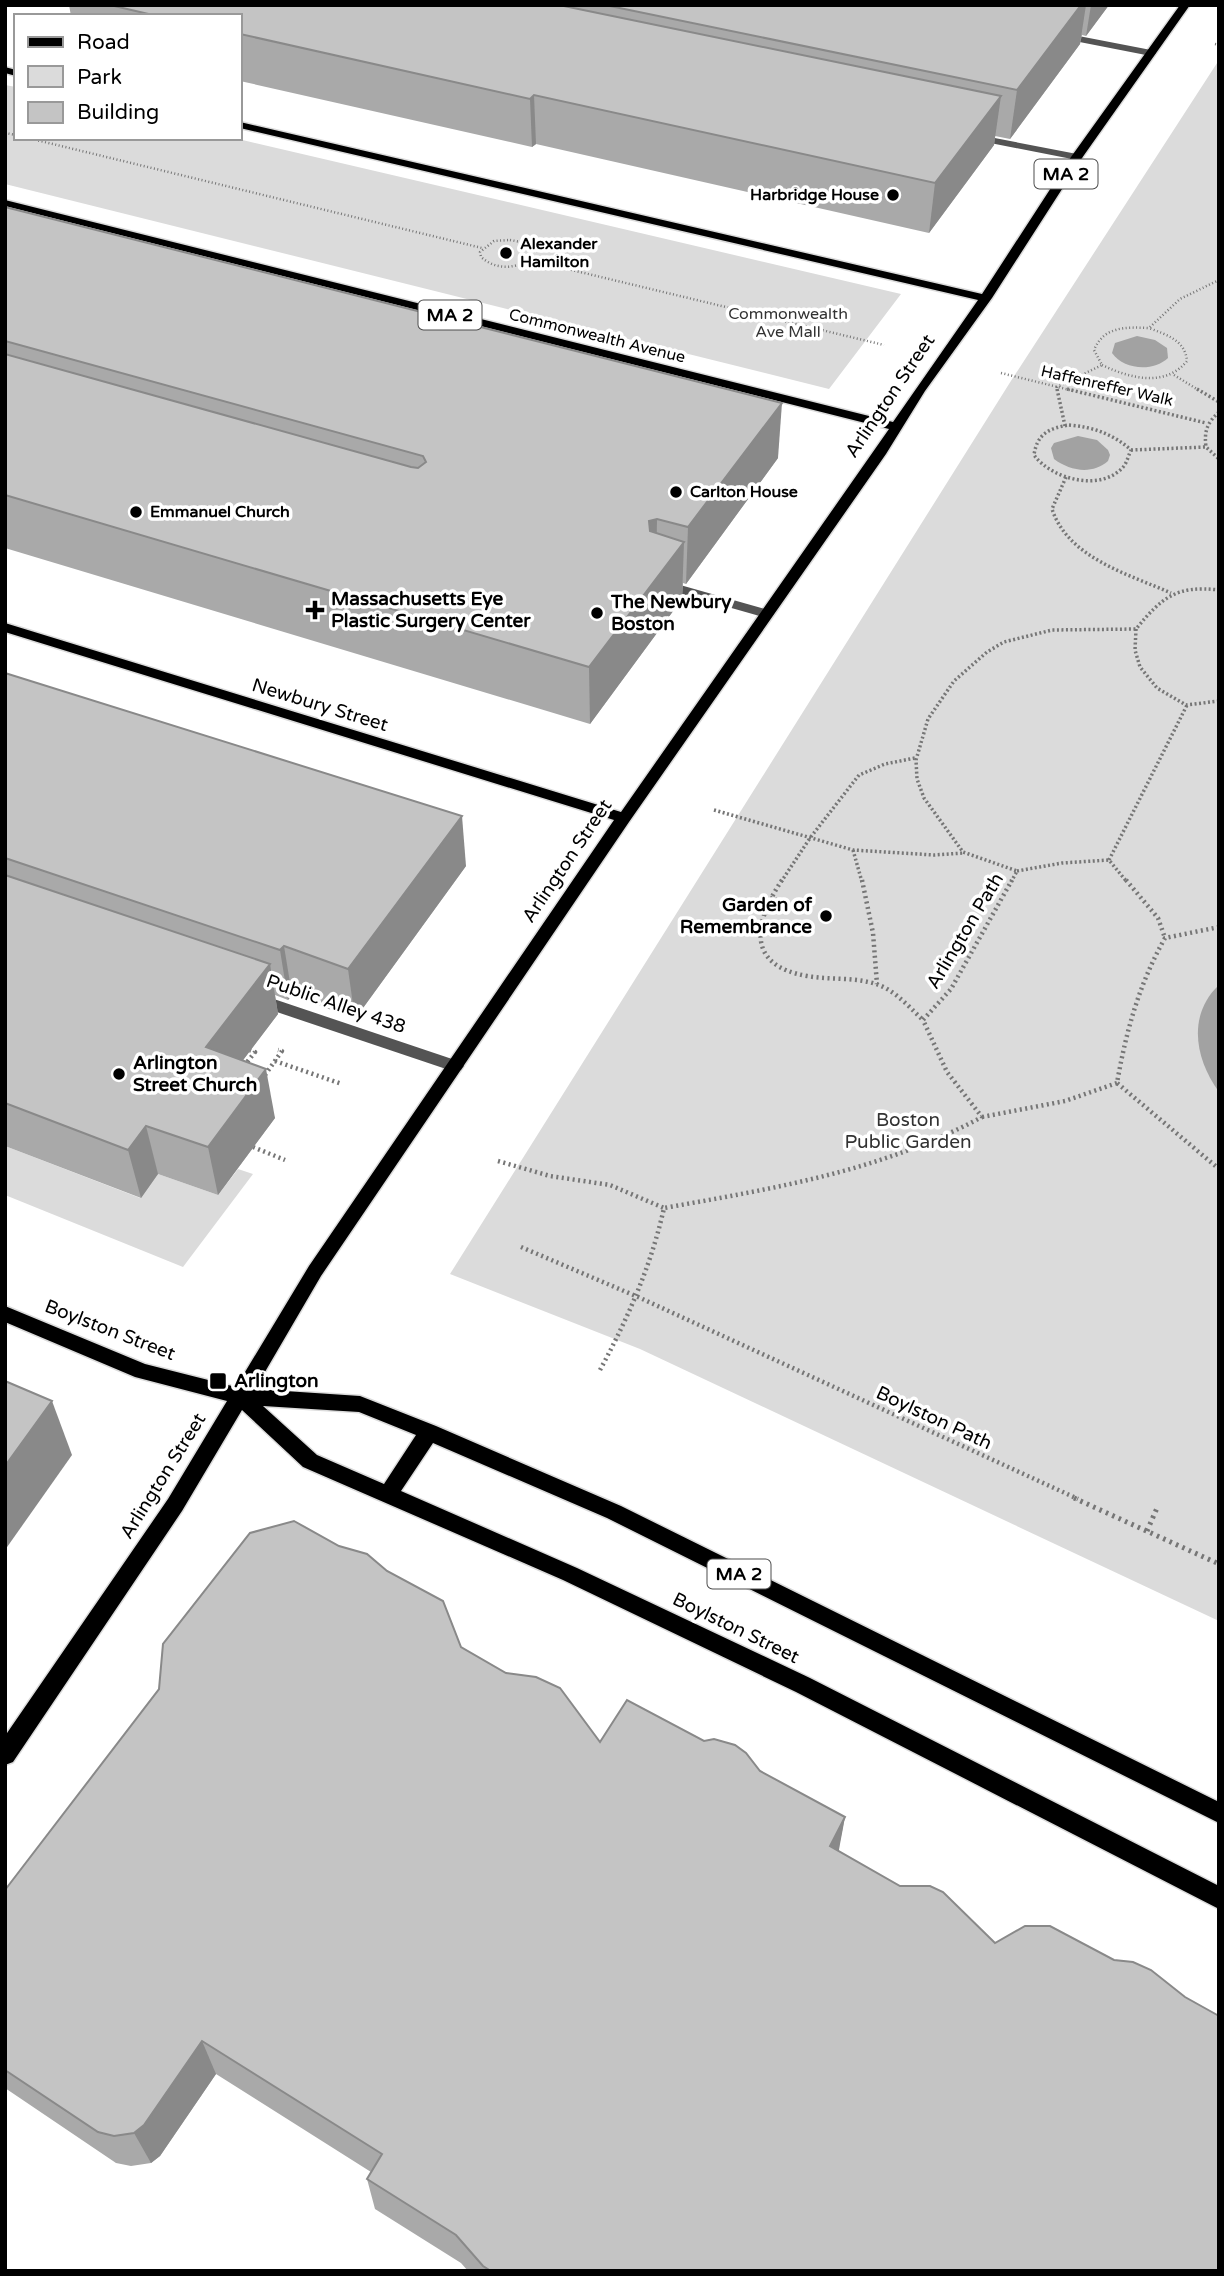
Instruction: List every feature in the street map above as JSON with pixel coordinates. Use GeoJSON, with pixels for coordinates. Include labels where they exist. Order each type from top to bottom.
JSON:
{"type":"FeatureCollection","features":[{"type":"Feature","properties":{"kind":"main road","name":"Arlington Street"},"geometry":{"type":"LineString","coordinates":[[5,1755],[175,1505],[315,1271],[624,818],[880,454],[986,298],[1077,157],[1185,5]]}},
{"type":"Feature","properties":{"kind":"main road"},"geometry":{"type":"LineString","coordinates":[[242,125],[986,298]]}},
{"type":"Feature","properties":{"kind":"main road","name":"Commonwealth Avenue"},"geometry":{"type":"LineString","coordinates":[[5,203],[896,427]]}},
{"type":"Feature","properties":{"kind":"main road","name":"Newbury Street"},"geometry":{"type":"LineString","coordinates":[[5,627],[624,818]]}},
{"type":"Feature","properties":{"kind":"main road","name":"Boylston Street"},"geometry":{"type":"LineString","coordinates":[[5,1314],[142,1371],[240,1396],[360,1404],[429,1432],[614,1512],[1219,1813]]}},
{"type":"Feature","properties":{"kind":"main road","name":"Boylston Street"},"geometry":{"type":"LineString","coordinates":[[240,1396],[310,1461],[570,1574],[790,1679],[1219,1898]]}},
{"type":"Feature","properties":{"kind":"main road"},"geometry":{"type":"LineString","coordinates":[[388,1495],[429,1432]]}},
{"type":"Feature","properties":{"kind":"street"},"geometry":{"type":"LineString","coordinates":[[1050,33],[1151,53]]}},
{"type":"Feature","properties":{"kind":"street"},"geometry":{"type":"LineString","coordinates":[[967,136],[1077,157]]}},
{"type":"Feature","properties":{"kind":"street"},"geometry":{"type":"LineString","coordinates":[[655,582],[767,614]]}},
{"type":"Feature","properties":{"kind":"street","name":"Public Alley 438"},"geometry":{"type":"LineString","coordinates":[[243,994],[455,1066]]}},
{"type":"Feature","properties":{"kind":"path"},"geometry":{"type":"LineString","coordinates":[[36,140],[482,248],[494,241],[518,241],[534,251],[530,260]]}},
{"type":"Feature","properties":{"kind":"path"},"geometry":{"type":"LineString","coordinates":[[482,248],[481,257],[491,265],[517,266],[530,260],[884,345]]}},
{"type":"Feature","properties":{"kind":"path"},"geometry":{"type":"LineString","coordinates":[[1149,328],[1168,307],[1199,287],[1219,280]]}},
{"type":"Feature","properties":{"kind":"path"},"geometry":{"type":"LineString","coordinates":[[1174,375],[1187,361],[1186,350],[1174,338],[1149,328],[1116,329],[1104,334],[1094,350],[1102,365],[1118,372],[1144,377],[1174,375],[1219,402]]}},
{"type":"Feature","properties":{"kind":"path"},"geometry":{"type":"LineString","coordinates":[[1065,426],[1057,387],[1102,365]]}},
{"type":"Feature","properties":{"kind":"path","name":"Haffenreffer Walk"},"geometry":{"type":"LineString","coordinates":[[1001,373],[1206,422]]}},
{"type":"Feature","properties":{"kind":"path"},"geometry":{"type":"LineString","coordinates":[[1219,412],[1206,422],[1203,430],[1206,447],[1219,459]]}},
{"type":"Feature","properties":{"kind":"path"},"geometry":{"type":"LineString","coordinates":[[1131,450],[1123,467],[1098,479],[1066,477],[1044,469],[1033,452],[1041,436],[1065,426],[1092,428],[1110,433],[1131,450],[1206,447]]}},
{"type":"Feature","properties":{"kind":"path"},"geometry":{"type":"LineString","coordinates":[[1066,477],[1052,509],[1060,531],[1093,556],[1171,593]]}},
{"type":"Feature","properties":{"kind":"path"},"geometry":{"type":"LineString","coordinates":[[1219,590],[1186,588],[1171,593],[1153,607],[1136,629],[1134,645],[1142,675],[1153,686],[1187,705],[1219,701]]}},
{"type":"Feature","properties":{"kind":"path"},"geometry":{"type":"LineString","coordinates":[[964,853],[925,802],[917,778],[915,758],[932,711],[944,691],[986,653],[1004,642],[1033,633],[1068,628],[1136,629]]}},
{"type":"Feature","properties":{"kind":"path"},"geometry":{"type":"LineString","coordinates":[[1109,860],[1187,705]]}},
{"type":"Feature","properties":{"kind":"path"},"geometry":{"type":"LineString","coordinates":[[915,758],[885,764],[859,775],[810,838],[770,898],[763,912],[758,937],[764,952],[777,964],[806,976],[877,984],[923,1020],[931,1044],[946,1073],[982,1117]]}},
{"type":"Feature","properties":{"kind":"path"},"geometry":{"type":"LineString","coordinates":[[714,810],[853,850],[934,855],[964,853]]}},
{"type":"Feature","properties":{"kind":"path"},"geometry":{"type":"LineString","coordinates":[[853,850],[867,894],[874,933],[877,984]]}},
{"type":"Feature","properties":{"kind":"path","name":"Arlington Path"},"geometry":{"type":"LineString","coordinates":[[923,1020],[951,989],[1017,871],[964,853]]}},
{"type":"Feature","properties":{"kind":"path"},"geometry":{"type":"LineString","coordinates":[[1017,871],[1062,863],[1109,860]]}},
{"type":"Feature","properties":{"kind":"path"},"geometry":{"type":"LineString","coordinates":[[1109,860],[1158,918],[1165,938]]}},
{"type":"Feature","properties":{"kind":"path"},"geometry":{"type":"LineString","coordinates":[[770,898],[788,904]]}},
{"type":"Feature","properties":{"kind":"path"},"geometry":{"type":"LineString","coordinates":[[1118,1083],[1127,1028],[1153,958],[1165,938],[1219,927]]}},
{"type":"Feature","properties":{"kind":"path"},"geometry":{"type":"LineString","coordinates":[[240,1072],[255,1052],[244,1047]]}},
{"type":"Feature","properties":{"kind":"path"},"geometry":{"type":"LineString","coordinates":[[261,1080],[282,1051],[270,1047]]}},
{"type":"Feature","properties":{"kind":"path"},"geometry":{"type":"LineString","coordinates":[[275,1061],[342,1084]]}},
{"type":"Feature","properties":{"kind":"path"},"geometry":{"type":"LineString","coordinates":[[498,1161],[550,1176],[610,1185],[664,1208],[753,1192],[857,1167],[930,1144],[982,1117],[1065,1101],[1118,1083]]}},
{"type":"Feature","properties":{"kind":"path"},"geometry":{"type":"LineString","coordinates":[[1118,1083],[1219,1169]]}},
{"type":"Feature","properties":{"kind":"path"},"geometry":{"type":"LineString","coordinates":[[253,1147],[285,1160]]}},
{"type":"Feature","properties":{"kind":"path"},"geometry":{"type":"LineString","coordinates":[[600,1370],[638,1297],[659,1240],[664,1208]]}},
{"type":"Feature","properties":{"kind":"path","name":"Boylston Path"},"geometry":{"type":"LineString","coordinates":[[521,1247],[638,1297],[1219,1564]]}},
{"type":"Feature","properties":{"kind":"path"},"geometry":{"type":"LineString","coordinates":[[1147,1531],[1157,1508]]}},
{"type":"Feature","properties":{"kind":"green space","name":"Boston Public Garden"},"geometry":{"type":"Polygon","coordinates":[[[1219,60],[1219,1621],[640,1349],[450,1274],[1009,384],[1219,60]]]}},
{"type":"Feature","properties":{"kind":"green space","name":"Commonwealth Ave Mall"},"geometry":{"type":"Polygon","coordinates":[[[5,85],[14,87],[14,140],[242,140],[901,294],[829,389],[5,184],[5,85]]]}},
{"type":"Feature","properties":{"kind":"green space"},"geometry":{"type":"Polygon","coordinates":[[[5,1146],[140,1198],[158,1174],[218,1195],[238,1169],[253,1174],[183,1267],[5,1195],[5,1146]]]}},
{"type":"Feature","properties":{"kind":"shaded area"},"geometry":{"type":"Polygon","coordinates":[[[1137,336],[1155,340],[1167,348],[1168,358],[1155,366],[1147,367],[1131,366],[1117,359],[1112,353],[1115,343],[1137,336]]]}},
{"type":"Feature","properties":{"kind":"shaded area"},"geometry":{"type":"Polygon","coordinates":[[[1078,436],[1097,440],[1108,450],[1108,461],[1095,468],[1081,470],[1054,459],[1051,448],[1054,443],[1078,436]]]}},
{"type":"Feature","properties":{"kind":"shaded area"},"geometry":{"type":"Polygon","coordinates":[[[1219,985],[1219,1092],[1204,1066],[1198,1037],[1202,1010],[1219,985]]]}},
{"type":"Feature","properties":{"kind":"building"},"geometry":{"type":"Polygon","coordinates":[[[110,5],[559,5],[1001,96],[935,183],[534,95],[530,99],[242,34],[242,14],[148,14],[110,5]]]}},
{"type":"Feature","properties":{"kind":"building"},"geometry":{"type":"Polygon","coordinates":[[[605,5],[1081,5],[1017,90],[605,5]]]}},
{"type":"Feature","properties":{"kind":"building"},"geometry":{"type":"Polygon","coordinates":[[[5,207],[782,403],[688,527],[657,519],[649,521],[650,531],[684,542],[589,667],[5,495],[5,354],[411,467],[418,468],[426,462],[423,456],[5,341],[5,207]]]}},
{"type":"Feature","properties":{"kind":"building"},"geometry":{"type":"Polygon","coordinates":[[[5,673],[462,816],[348,969],[284,946],[280,950],[5,858],[5,673]]]}},
{"type":"Feature","properties":{"kind":"building"},"geometry":{"type":"Polygon","coordinates":[[[5,875],[270,964],[206,1047],[266,1069],[208,1147],[146,1126],[128,1150],[5,1103],[5,875]]]}},
{"type":"Feature","properties":{"kind":"building"},"geometry":{"type":"Polygon","coordinates":[[[5,1381],[52,1401],[5,1466],[5,1381]]]}},
{"type":"Feature","properties":{"kind":"building"},"geometry":{"type":"Polygon","coordinates":[[[294,1521],[339,1546],[367,1554],[387,1571],[443,1601],[461,1647],[506,1673],[536,1677],[560,1688],[600,1742],[627,1700],[704,1741],[714,1739],[735,1745],[746,1753],[760,1771],[845,1817],[830,1846],[900,1886],[930,1886],[943,1892],[995,1943],[1025,1926],[1050,1926],[1114,1960],[1133,1962],[1151,1970],[1185,1997],[1219,2016],[1219,2271],[491,2271],[483,2266],[456,2235],[367,2179],[382,2154],[202,2041],[144,2125],[134,2133],[114,2136],[98,2132],[5,2070],[5,1890],[159,1689],[163,1644],[250,1533],[294,1521]]]}},
{"type":"Feature","properties":{"kind":"place","name":"Harbridge House"},"geometry":{"type":"Point","coordinates":[893,195]}},
{"type":"Feature","properties":{"kind":"place","name":"Alexander Hamilton"},"geometry":{"type":"Point","coordinates":[506,253]}},
{"type":"Feature","properties":{"kind":"place","name":"Carlton House"},"geometry":{"type":"Point","coordinates":[676,492]}},
{"type":"Feature","properties":{"kind":"place","name":"Emmanuel Church"},"geometry":{"type":"Point","coordinates":[136,512]}},
{"type":"Feature","properties":{"kind":"place","name":"Massachusetts Eye Plastic Surgery Center"},"geometry":{"type":"Point","coordinates":[315,610]}},
{"type":"Feature","properties":{"kind":"place","name":"The Newbury Boston"},"geometry":{"type":"Point","coordinates":[597,613]}},
{"type":"Feature","properties":{"kind":"place","name":"Garden of Remembrance"},"geometry":{"type":"Point","coordinates":[826,916]}},
{"type":"Feature","properties":{"kind":"place","name":"Arlington Street Church"},"geometry":{"type":"Point","coordinates":[119,1074]}},
{"type":"Feature","properties":{"kind":"place","name":"Arlington"},"geometry":{"type":"Point","coordinates":[218,1381]}}]}
